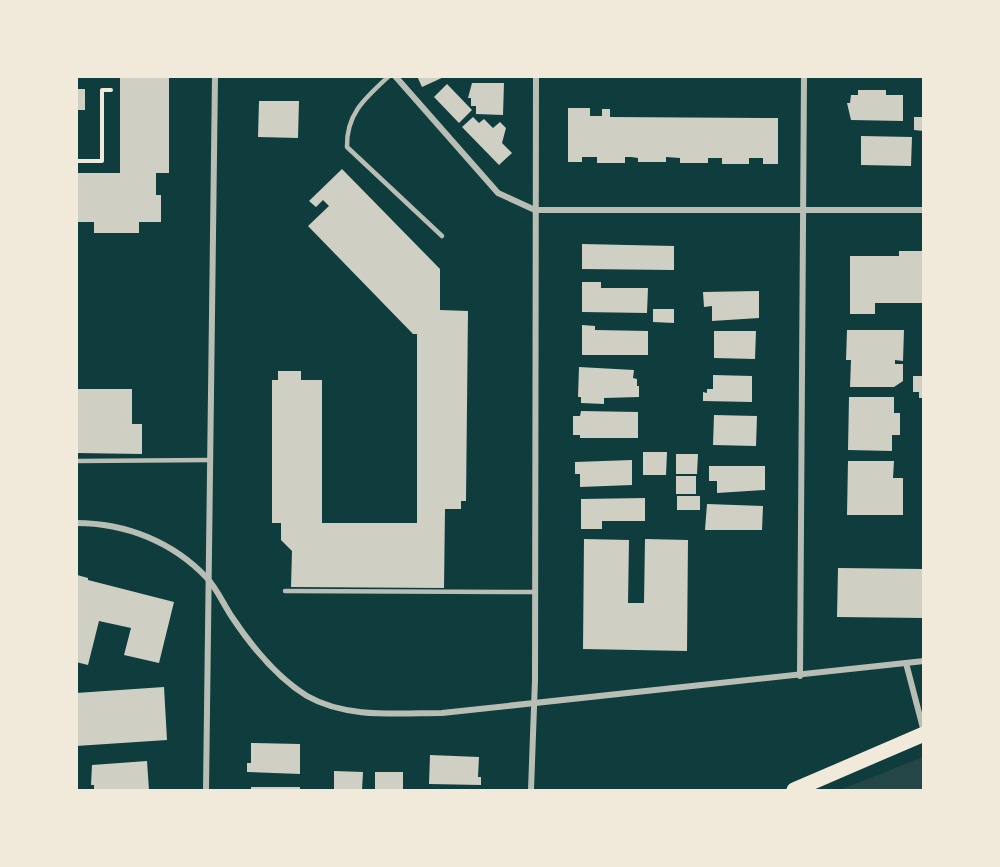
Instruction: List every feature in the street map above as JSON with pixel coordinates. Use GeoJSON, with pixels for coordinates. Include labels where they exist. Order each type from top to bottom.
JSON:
{"type":"FeatureCollection","features":[{"type":"Feature","properties":{"kind":"main road"},"geometry":{"type":"LineString","coordinates":[[794,790],[924,733]]}},
{"type":"Feature","properties":{"kind":"street"},"geometry":{"type":"LineString","coordinates":[[206,790],[215,76]]}},
{"type":"Feature","properties":{"kind":"street"},"geometry":{"type":"LineString","coordinates":[[395,76],[498,193],[535,210],[924,210]]}},
{"type":"Feature","properties":{"kind":"street"},"geometry":{"type":"LineString","coordinates":[[531,790],[535,705],[536,76]]}},
{"type":"Feature","properties":{"kind":"street"},"geometry":{"type":"LineString","coordinates":[[800,676],[804,76]]}},
{"type":"Feature","properties":{"kind":"street"},"geometry":{"type":"LineString","coordinates":[[76,524],[118,527],[162,542],[208,579],[246,638],[274,670],[308,696],[345,709],[382,714],[442,714],[924,661]]}},
{"type":"Feature","properties":{"kind":"street"},"geometry":{"type":"LineString","coordinates":[[906,663],[924,733]]}},
{"type":"Feature","properties":{"kind":"lane"},"geometry":{"type":"LineString","coordinates":[[389,76],[353,113],[347,131],[347,147],[442,236]]}},
{"type":"Feature","properties":{"kind":"lane"},"geometry":{"type":"LineString","coordinates":[[76,461],[211,460]]}},
{"type":"Feature","properties":{"kind":"lane"},"geometry":{"type":"LineString","coordinates":[[285,591],[535,592]]}},
{"type":"Feature","properties":{"kind":"path"},"geometry":{"type":"LineString","coordinates":[[76,161],[102,161],[102,90],[111,90]]}},
{"type":"Feature","properties":{"kind":"shaded area"},"geometry":{"type":"Polygon","coordinates":[[[923,757],[923,790],[840,790],[923,757]]]}},
{"type":"Feature","properties":{"kind":"building"},"geometry":{"type":"Polygon","coordinates":[[[120,76],[169,77],[169,173],[156,173],[156,195],[161,195],[161,222],[139,222],[139,233],[94,233],[94,222],[76,222],[76,173],[120,173],[120,76]]]}},
{"type":"Feature","properties":{"kind":"building"},"geometry":{"type":"Polygon","coordinates":[[[417,76],[446,76],[422,87],[417,76]]]}},
{"type":"Feature","properties":{"kind":"building"},"geometry":{"type":"Polygon","coordinates":[[[472,83],[504,83],[503,115],[476,114],[476,106],[471,106],[471,98],[468,98],[472,83]]]}},
{"type":"Feature","properties":{"kind":"building"},"geometry":{"type":"Polygon","coordinates":[[[447,84],[472,110],[459,123],[434,97],[447,84]]]}},
{"type":"Feature","properties":{"kind":"building"},"geometry":{"type":"Polygon","coordinates":[[[76,89],[85,89],[85,110],[76,110],[76,89]]]}},
{"type":"Feature","properties":{"kind":"building"},"geometry":{"type":"Polygon","coordinates":[[[858,90],[886,90],[886,95],[903,95],[903,121],[851,120],[847,103],[850,103],[851,95],[858,95],[858,90]]]}},
{"type":"Feature","properties":{"kind":"building"},"geometry":{"type":"Polygon","coordinates":[[[259,101],[299,101],[298,138],[258,137],[259,101]]]}},
{"type":"Feature","properties":{"kind":"building"},"geometry":{"type":"Polygon","coordinates":[[[568,108],[590,108],[590,116],[602,116],[602,109],[610,109],[610,117],[778,118],[778,164],[763,164],[763,158],[749,158],[749,164],[722,164],[722,158],[708,158],[708,163],[680,163],[680,158],[666,157],[666,162],[638,162],[638,158],[625,157],[625,163],[597,163],[597,157],[582,157],[582,162],[568,162],[568,108]]]}},
{"type":"Feature","properties":{"kind":"building"},"geometry":{"type":"Polygon","coordinates":[[[473,117],[479,123],[484,119],[493,128],[500,122],[506,128],[502,143],[512,153],[499,165],[462,127],[473,117]]]}},
{"type":"Feature","properties":{"kind":"building"},"geometry":{"type":"Polygon","coordinates":[[[914,117],[924,117],[924,131],[914,130],[914,117]]]}},
{"type":"Feature","properties":{"kind":"building"},"geometry":{"type":"Polygon","coordinates":[[[861,136],[912,137],[911,166],[861,165],[861,136]]]}},
{"type":"Feature","properties":{"kind":"building"},"geometry":{"type":"Polygon","coordinates":[[[342,169],[440,269],[440,310],[468,311],[466,501],[461,501],[461,509],[445,509],[444,588],[291,587],[292,551],[281,540],[281,523],[272,523],[272,380],[278,380],[278,371],[301,371],[301,380],[322,380],[322,523],[417,523],[417,334],[413,334],[308,226],[329,206],[323,200],[316,207],[309,201],[342,169]]]}},
{"type":"Feature","properties":{"kind":"building"},"geometry":{"type":"Polygon","coordinates":[[[582,244],[674,246],[674,270],[582,269],[582,244]]]}},
{"type":"Feature","properties":{"kind":"building"},"geometry":{"type":"Polygon","coordinates":[[[899,251],[922,251],[922,303],[875,303],[875,314],[850,314],[850,256],[899,256],[899,251]]]}},
{"type":"Feature","properties":{"kind":"building"},"geometry":{"type":"Polygon","coordinates":[[[582,282],[601,282],[601,288],[648,288],[647,313],[582,312],[582,282]]]}},
{"type":"Feature","properties":{"kind":"building"},"geometry":{"type":"Polygon","coordinates":[[[759,291],[759,318],[712,321],[712,306],[704,307],[703,292],[759,291]]]}},
{"type":"Feature","properties":{"kind":"building"},"geometry":{"type":"Polygon","coordinates":[[[653,309],[674,309],[674,323],[653,322],[653,309]]]}},
{"type":"Feature","properties":{"kind":"building"},"geometry":{"type":"Polygon","coordinates":[[[582,325],[595,326],[595,330],[648,331],[648,355],[582,355],[582,325]]]}},
{"type":"Feature","properties":{"kind":"building"},"geometry":{"type":"Polygon","coordinates":[[[847,330],[904,330],[903,361],[895,360],[895,364],[903,364],[903,381],[894,387],[850,387],[851,360],[846,360],[847,330]]]}},
{"type":"Feature","properties":{"kind":"building"},"geometry":{"type":"Polygon","coordinates":[[[714,331],[756,331],[755,359],[714,358],[714,331]]]}},
{"type":"Feature","properties":{"kind":"building"},"geometry":{"type":"Polygon","coordinates":[[[579,367],[634,370],[633,378],[637,379],[639,397],[604,398],[604,404],[581,403],[581,397],[578,397],[579,367]]]}},
{"type":"Feature","properties":{"kind":"building"},"geometry":{"type":"Polygon","coordinates":[[[713,375],[752,376],[752,402],[703,401],[703,392],[707,393],[707,389],[713,389],[713,375]]]}},
{"type":"Feature","properties":{"kind":"building"},"geometry":{"type":"Polygon","coordinates":[[[913,376],[924,376],[924,398],[919,398],[919,392],[913,392],[913,376]]]}},
{"type":"Feature","properties":{"kind":"building"},"geometry":{"type":"Polygon","coordinates":[[[76,389],[132,389],[132,424],[142,424],[142,454],[76,453],[76,389]]]}},
{"type":"Feature","properties":{"kind":"building"},"geometry":{"type":"Polygon","coordinates":[[[849,397],[894,397],[894,413],[900,413],[900,435],[892,435],[892,451],[848,450],[849,397]]]}},
{"type":"Feature","properties":{"kind":"building"},"geometry":{"type":"Polygon","coordinates":[[[581,411],[638,412],[638,438],[580,438],[580,435],[573,435],[573,416],[580,416],[581,411]]]}},
{"type":"Feature","properties":{"kind":"building"},"geometry":{"type":"Polygon","coordinates":[[[714,415],[757,416],[756,446],[713,445],[714,415]]]}},
{"type":"Feature","properties":{"kind":"building"},"geometry":{"type":"Polygon","coordinates":[[[643,452],[667,452],[666,475],[643,475],[643,452]]]}},
{"type":"Feature","properties":{"kind":"building"},"geometry":{"type":"Polygon","coordinates":[[[676,454],[698,454],[697,474],[676,474],[676,454]]]}},
{"type":"Feature","properties":{"kind":"building"},"geometry":{"type":"Polygon","coordinates":[[[632,460],[632,485],[580,487],[580,474],[575,474],[575,462],[632,460]]]}},
{"type":"Feature","properties":{"kind":"building"},"geometry":{"type":"Polygon","coordinates":[[[848,461],[894,461],[893,478],[903,478],[903,515],[847,515],[848,461]]]}},
{"type":"Feature","properties":{"kind":"building"},"geometry":{"type":"Polygon","coordinates":[[[709,466],[765,466],[765,490],[717,493],[717,481],[709,481],[709,466]]]}},
{"type":"Feature","properties":{"kind":"building"},"geometry":{"type":"Polygon","coordinates":[[[676,476],[696,476],[696,494],[676,494],[676,476]]]}},
{"type":"Feature","properties":{"kind":"building"},"geometry":{"type":"Polygon","coordinates":[[[677,496],[700,496],[700,510],[677,510],[677,496]]]}},
{"type":"Feature","properties":{"kind":"building"},"geometry":{"type":"Polygon","coordinates":[[[645,498],[645,521],[602,521],[602,529],[581,529],[581,499],[645,498]]]}},
{"type":"Feature","properties":{"kind":"building"},"geometry":{"type":"Polygon","coordinates":[[[707,504],[763,506],[762,530],[705,530],[707,504]]]}},
{"type":"Feature","properties":{"kind":"building"},"geometry":{"type":"Polygon","coordinates":[[[584,539],[629,540],[628,603],[644,603],[645,539],[688,540],[687,651],[583,649],[584,539]]]}},
{"type":"Feature","properties":{"kind":"building"},"geometry":{"type":"Polygon","coordinates":[[[838,568],[924,569],[924,618],[837,617],[838,568]]]}},
{"type":"Feature","properties":{"kind":"building"},"geometry":{"type":"Polygon","coordinates":[[[77,575],[88,578],[88,580],[174,602],[159,663],[124,655],[131,628],[99,621],[88,665],[76,662],[77,575]]]}},
{"type":"Feature","properties":{"kind":"building"},"geometry":{"type":"Polygon","coordinates":[[[164,687],[167,740],[76,746],[76,693],[164,687]]]}},
{"type":"Feature","properties":{"kind":"building"},"geometry":{"type":"Polygon","coordinates":[[[251,743],[300,744],[300,774],[247,772],[247,763],[251,763],[251,743]]]}},
{"type":"Feature","properties":{"kind":"building"},"geometry":{"type":"Polygon","coordinates":[[[430,755],[479,757],[478,777],[481,777],[481,785],[429,784],[430,755]]]}},
{"type":"Feature","properties":{"kind":"building"},"geometry":{"type":"Polygon","coordinates":[[[147,761],[149,790],[94,790],[94,785],[91,785],[92,765],[147,761]]]}},
{"type":"Feature","properties":{"kind":"building"},"geometry":{"type":"Polygon","coordinates":[[[334,771],[363,772],[362,790],[334,790],[334,771]]]}},
{"type":"Feature","properties":{"kind":"building"},"geometry":{"type":"Polygon","coordinates":[[[375,772],[403,772],[403,790],[375,790],[375,772]]]}},
{"type":"Feature","properties":{"kind":"building"},"geometry":{"type":"Polygon","coordinates":[[[251,787],[300,787],[300,790],[251,790],[251,787]]]}}]}
